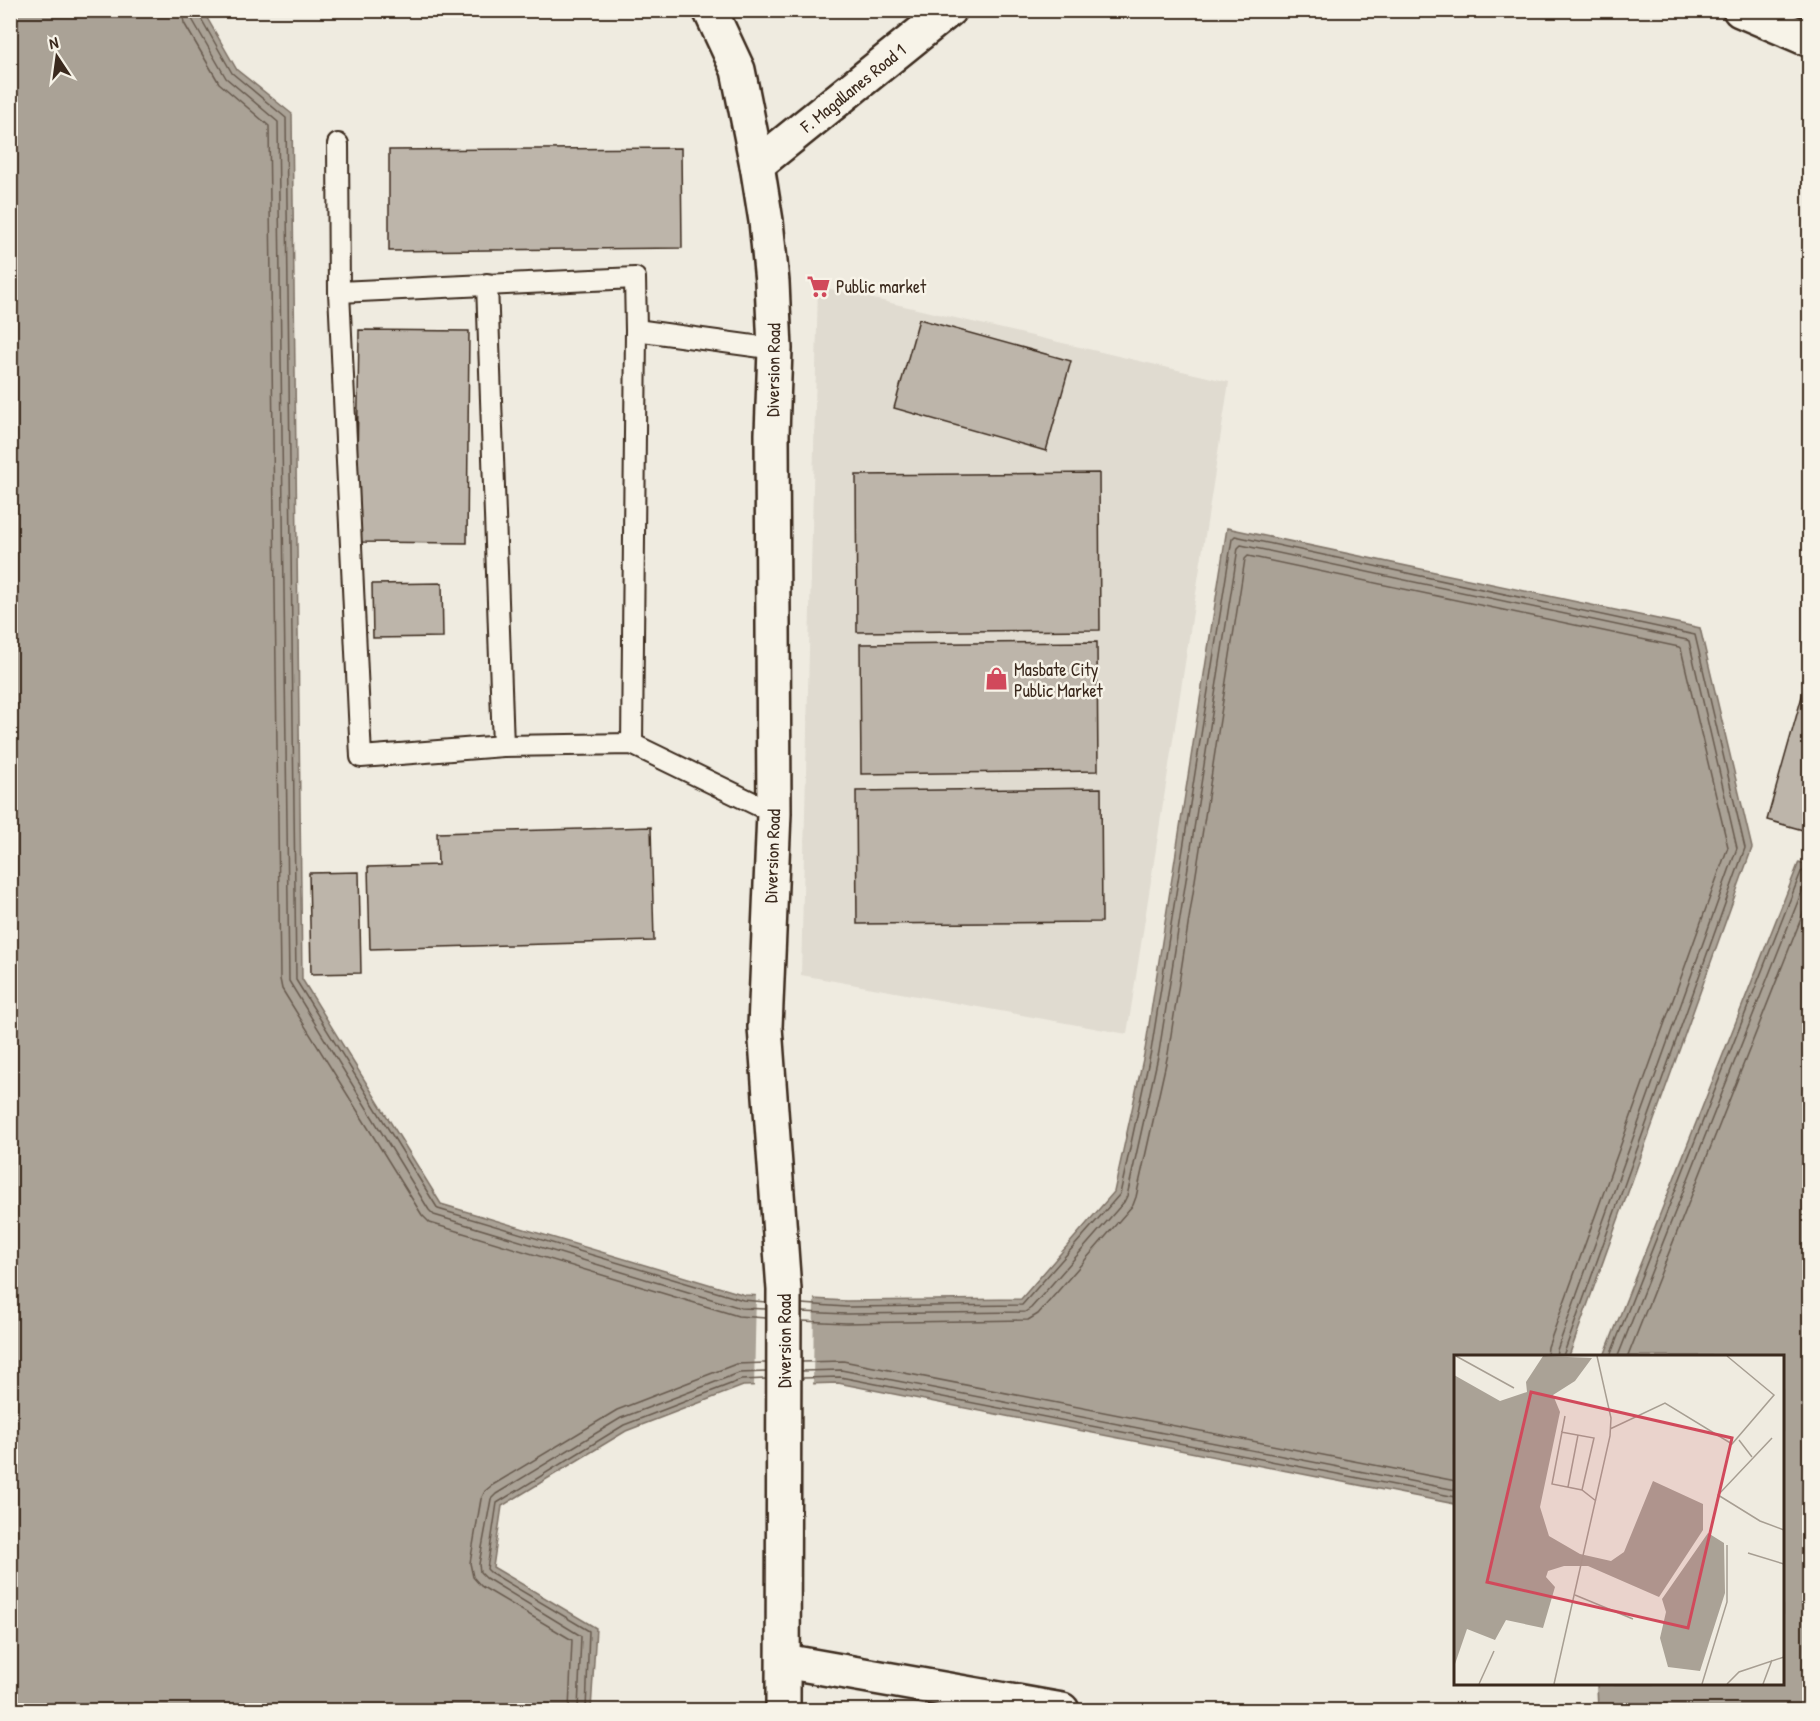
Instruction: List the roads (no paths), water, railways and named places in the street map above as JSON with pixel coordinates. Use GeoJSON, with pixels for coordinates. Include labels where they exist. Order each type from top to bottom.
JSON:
{"type":"FeatureCollection","features":[{"type":"Feature","properties":{"kind":"street","name":"Diversion Road"},"geometry":{"type":"LineString","coordinates":[[710,10],[738,70],[757,165],[769,251],[775,349],[772,435],[774,813],[765,1027],[784,1290],[783,1710]]}},
{"type":"Feature","properties":{"kind":"street","name":"F. Magallanes Road 1"},"geometry":{"type":"LineString","coordinates":[[757,165],[949,10]]}},
{"type":"Feature","properties":{"kind":"street"},"geometry":{"type":"LineString","coordinates":[[1740,10],[1809,40]]}},
{"type":"Feature","properties":{"kind":"street"},"geometry":{"type":"LineString","coordinates":[[784,1661],[1062,1710]]}},
{"type":"Feature","properties":{"kind":"lane"},"geometry":{"type":"LineString","coordinates":[[338,144],[339,291],[361,757],[504,747],[632,744],[774,813]]}},
{"type":"Feature","properties":{"kind":"lane"},"geometry":{"type":"LineString","coordinates":[[339,291],[634,278],[636,330],[632,744]]}},
{"type":"Feature","properties":{"kind":"lane"},"geometry":{"type":"LineString","coordinates":[[487,284],[504,747]]}},
{"type":"Feature","properties":{"kind":"lane"},"geometry":{"type":"LineString","coordinates":[[636,330],[775,349]]}},
{"type":"Feature","properties":{"kind":"water"},"geometry":{"type":"Polygon","coordinates":[[[11,11],[203,11],[237,70],[292,114],[302,979],[441,1204],[745,1295],[846,1301],[1021,1299],[1114,1192],[1145,1050],[1227,528],[1700,628],[1752,848],[1569,1355],[1454,1355],[1454,1504],[838,1383],[743,1386],[626,1431],[502,1506],[493,1567],[596,1628],[591,1710],[11,1710],[11,11]]]}},
{"type":"Feature","properties":{"kind":"water"},"geometry":{"type":"Polygon","coordinates":[[[1799,862],[1810,866],[1809,1710],[1598,1710],[1597,1685],[1784,1685],[1784,1355],[1604,1355],[1799,862]]]}},
{"type":"Feature","properties":{"kind":"place","name":"Public market"},"geometry":{"type":"Point","coordinates":[818,286]}},
{"type":"Feature","properties":{"kind":"place","name":"Masbate City Public Market"},"geometry":{"type":"Point","coordinates":[996,679]}}]}
